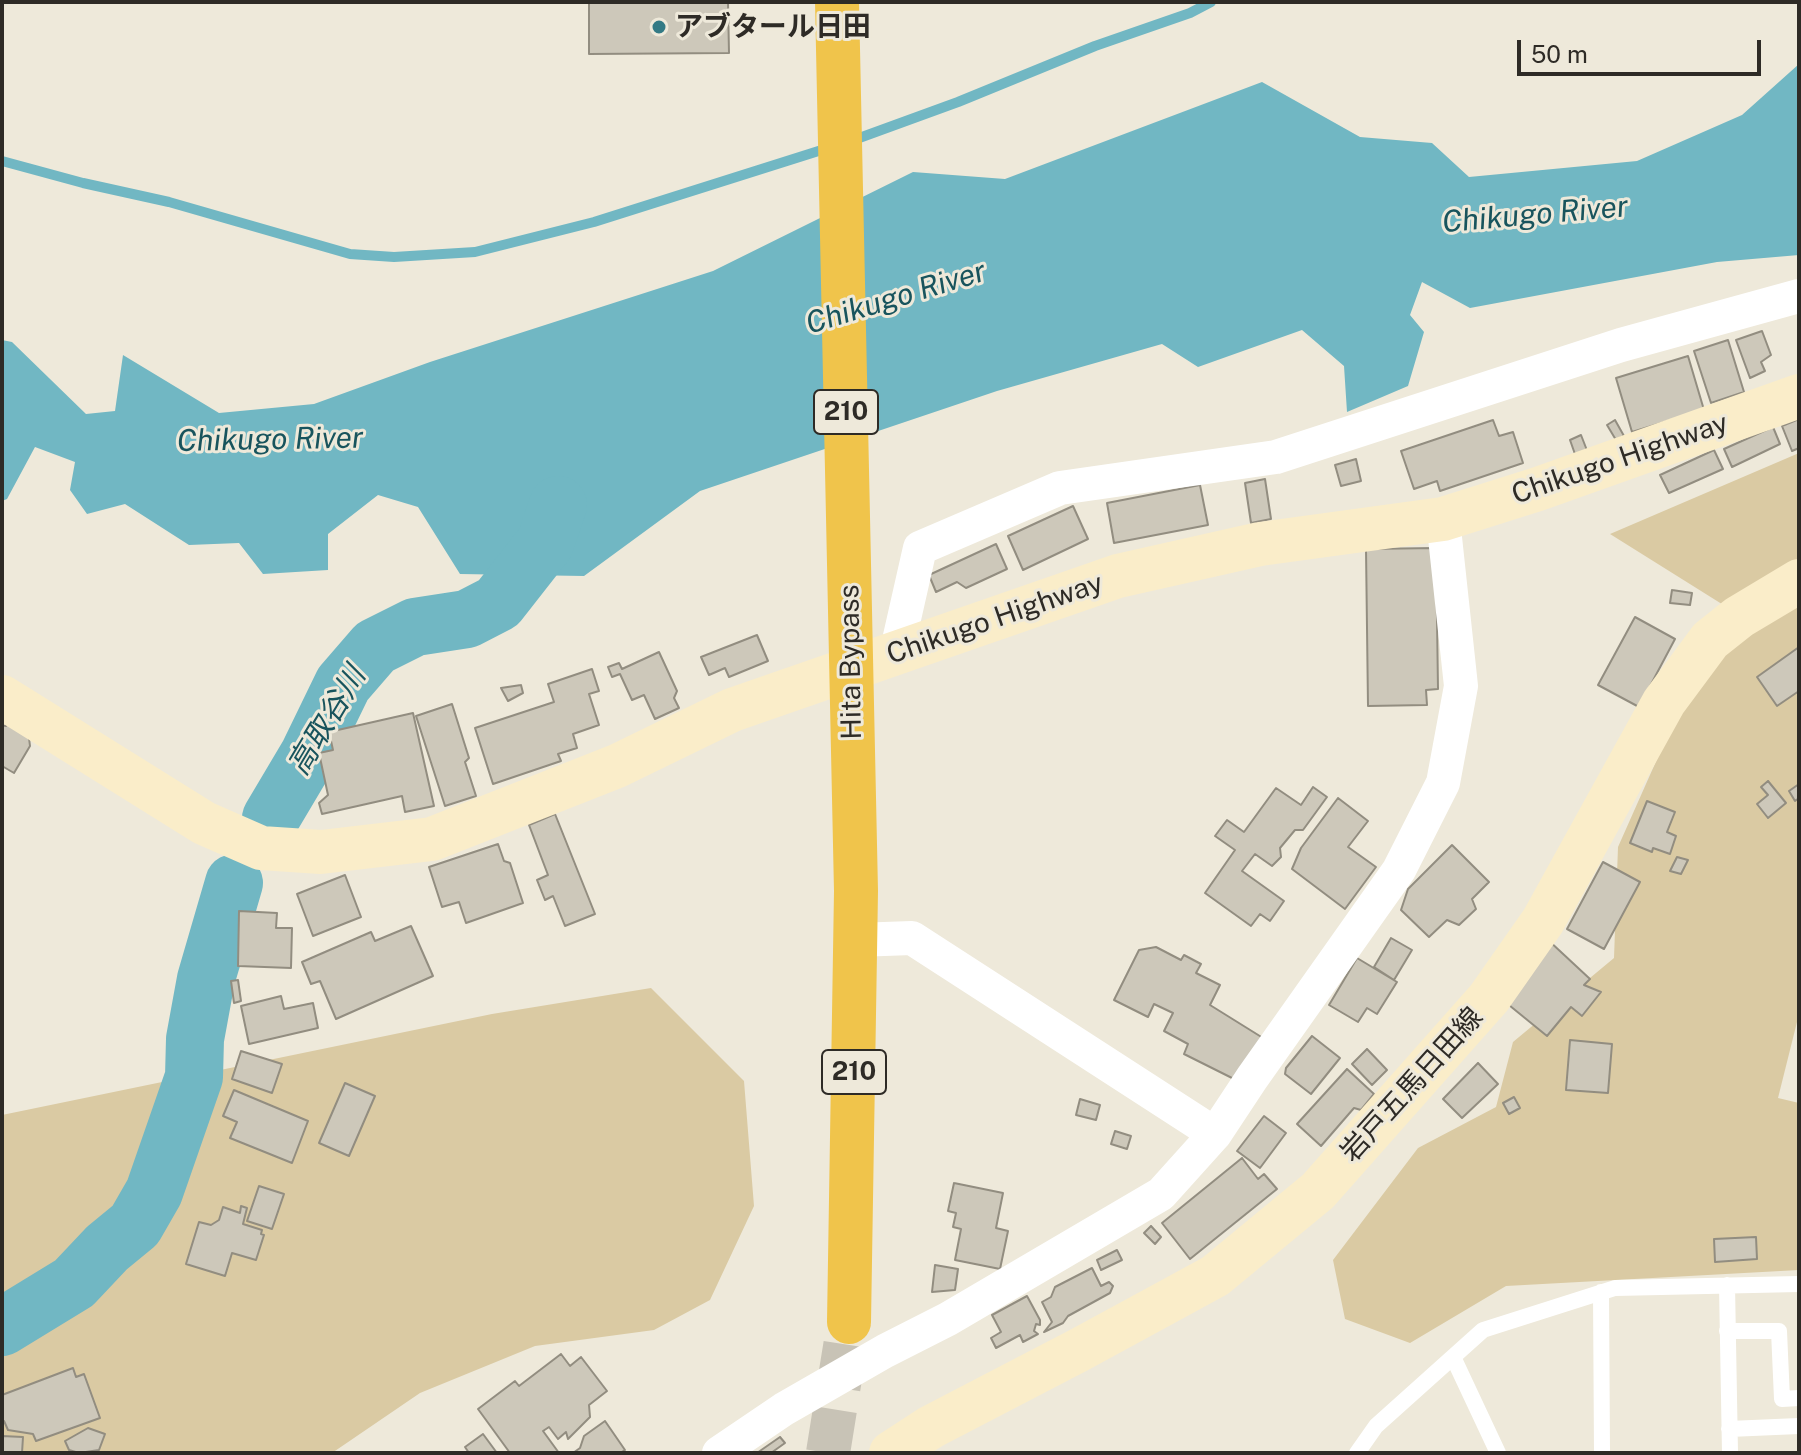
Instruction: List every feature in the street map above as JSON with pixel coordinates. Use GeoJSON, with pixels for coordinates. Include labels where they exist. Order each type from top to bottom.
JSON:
{"type":"FeatureCollection","features":[{"type":"Feature","properties":{"kind":"highway","name":"Hita Bypass"},"geometry":{"type":"LineString","coordinates":[[837,2],[856,940],[849,1322]]}},
{"type":"Feature","properties":{"kind":"street"},"geometry":{"type":"LineString","coordinates":[[896,654],[920,548],[1060,488],[1276,457],[1621,345],[1799,296]]}},
{"type":"Feature","properties":{"kind":"street","name":"Chikugo Highway"},"geometry":{"type":"LineString","coordinates":[[2,697],[204,823],[261,848],[321,852],[432,839],[617,766],[732,710],[1118,576],[1260,544],[1443,519],[1538,489],[1799,396]]}},
{"type":"Feature","properties":{"kind":"street"},"geometry":{"type":"LineString","coordinates":[[719,1453],[784,1409],[948,1319],[1161,1194],[1215,1134],[1399,870],[1443,783],[1461,686],[1443,519]]}},
{"type":"Feature","properties":{"kind":"street","name":"岩戸五馬日田線"},"geometry":{"type":"LineString","coordinates":[[891,1453],[931,1427],[1215,1276],[1318,1191],[1489,998],[1543,921],[1664,702],[1710,640],[1739,617],[1799,581]]}},
{"type":"Feature","properties":{"kind":"street"},"geometry":{"type":"LineString","coordinates":[[856,940],[912,938],[1215,1134]]}},
{"type":"Feature","properties":{"kind":"lane"},"geometry":{"type":"LineString","coordinates":[[1357,1453],[1376,1426],[1483,1330],[1615,1288],[1799,1284]]}},
{"type":"Feature","properties":{"kind":"lane"},"geometry":{"type":"LineString","coordinates":[[1727,1285],[1730,1453]]}},
{"type":"Feature","properties":{"kind":"lane"},"geometry":{"type":"LineString","coordinates":[[1601,1292],[1602,1453]]}},
{"type":"Feature","properties":{"kind":"lane"},"geometry":{"type":"LineString","coordinates":[[1727,1331],[1779,1331],[1782,1399],[1799,1398]]}},
{"type":"Feature","properties":{"kind":"lane"},"geometry":{"type":"LineString","coordinates":[[1453,1357],[1498,1453]]}},
{"type":"Feature","properties":{"kind":"lane"},"geometry":{"type":"LineString","coordinates":[[1729,1429],[1799,1426]]}},
{"type":"Feature","properties":{"kind":"shaded area"},"geometry":{"type":"Polygon","coordinates":[[[1799,453],[1799,1014],[1778,1098],[1799,1103],[1799,1270],[1506,1286],[1410,1343],[1345,1319],[1333,1260],[1418,1148],[1496,1107],[1513,1042],[1614,958],[1618,847],[1725,606],[1610,534],[1799,453]]]}},
{"type":"Feature","properties":{"kind":"shaded area"},"geometry":{"type":"Polygon","coordinates":[[[651,988],[744,1081],[754,1206],[710,1300],[654,1330],[535,1346],[420,1393],[332,1453],[2,1453],[2,1115],[492,1014],[651,988]]]}},
{"type":"Feature","properties":{"kind":"water","name":"Chikugo River"},"geometry":{"type":"Polygon","coordinates":[[[1799,64],[1799,255],[1717,262],[1470,308],[1422,282],[1410,315],[1424,332],[1408,386],[1347,412],[1344,366],[1302,330],[1198,367],[1162,344],[997,391],[700,491],[584,576],[460,574],[418,507],[378,495],[328,534],[328,570],[263,574],[239,543],[189,545],[125,504],[87,514],[70,490],[75,462],[35,447],[7,499],[2,501],[2,340],[12,342],[86,414],[115,411],[123,355],[219,413],[314,404],[430,362],[713,271],[913,172],[1005,179],[1262,82],[1360,137],[1432,143],[1469,177],[1637,161],[1742,115],[1799,64]]]}},
{"type":"Feature","properties":{"kind":"building","name":"アブタール日田"},"geometry":{"type":"Polygon","coordinates":[[[589,2],[728,2],[729,53],[589,54],[589,2]]]}},
{"type":"Feature","properties":{"kind":"building"},"geometry":{"type":"Polygon","coordinates":[[[1762,331],[1771,355],[1761,362],[1765,371],[1750,378],[1736,340],[1762,331]]]}},
{"type":"Feature","properties":{"kind":"building"},"geometry":{"type":"Polygon","coordinates":[[[1728,340],[1744,392],[1711,403],[1694,351],[1728,340]]]}},
{"type":"Feature","properties":{"kind":"building"},"geometry":{"type":"Polygon","coordinates":[[[1688,356],[1704,410],[1632,432],[1616,378],[1688,356]]]}},
{"type":"Feature","properties":{"kind":"building"},"geometry":{"type":"Polygon","coordinates":[[[1799,419],[1799,448],[1792,451],[1782,426],[1799,419]]]}},
{"type":"Feature","properties":{"kind":"building"},"geometry":{"type":"Polygon","coordinates":[[[1493,420],[1499,436],[1513,432],[1523,463],[1440,491],[1437,481],[1414,489],[1401,451],[1493,420]]]}},
{"type":"Feature","properties":{"kind":"building"},"geometry":{"type":"Polygon","coordinates":[[[1615,420],[1624,436],[1616,440],[1607,425],[1615,420]]]}},
{"type":"Feature","properties":{"kind":"building"},"geometry":{"type":"Polygon","coordinates":[[[1773,427],[1780,444],[1732,467],[1724,449],[1773,427]]]}},
{"type":"Feature","properties":{"kind":"building"},"geometry":{"type":"Polygon","coordinates":[[[1581,435],[1588,453],[1576,457],[1570,440],[1581,435]]]}},
{"type":"Feature","properties":{"kind":"building"},"geometry":{"type":"Polygon","coordinates":[[[1714,450],[1723,469],[1669,493],[1660,475],[1714,450]]]}},
{"type":"Feature","properties":{"kind":"building"},"geometry":{"type":"Polygon","coordinates":[[[1356,459],[1361,481],[1341,486],[1335,465],[1356,459]]]}},
{"type":"Feature","properties":{"kind":"building"},"geometry":{"type":"Polygon","coordinates":[[[1265,479],[1271,519],[1251,523],[1245,483],[1265,479]]]}},
{"type":"Feature","properties":{"kind":"building"},"geometry":{"type":"Polygon","coordinates":[[[1200,485],[1208,525],[1114,543],[1107,503],[1200,485]]]}},
{"type":"Feature","properties":{"kind":"building"},"geometry":{"type":"Polygon","coordinates":[[[1073,506],[1088,539],[1023,570],[1008,536],[1073,506]]]}},
{"type":"Feature","properties":{"kind":"building"},"geometry":{"type":"Polygon","coordinates":[[[996,544],[1007,569],[966,588],[957,582],[936,592],[929,575],[996,544]]]}},
{"type":"Feature","properties":{"kind":"building"},"geometry":{"type":"Polygon","coordinates":[[[1436,548],[1438,689],[1426,690],[1427,705],[1368,706],[1366,549],[1436,548]]]}},
{"type":"Feature","properties":{"kind":"building"},"geometry":{"type":"Polygon","coordinates":[[[1672,590],[1692,593],[1690,605],[1670,603],[1672,590]]]}},
{"type":"Feature","properties":{"kind":"building"},"geometry":{"type":"Polygon","coordinates":[[[1635,617],[1675,639],[1639,707],[1598,685],[1635,617]]]}},
{"type":"Feature","properties":{"kind":"building"},"geometry":{"type":"Polygon","coordinates":[[[757,635],[768,661],[729,677],[725,668],[709,675],[701,657],[757,635]]]}},
{"type":"Feature","properties":{"kind":"building"},"geometry":{"type":"Polygon","coordinates":[[[1799,647],[1799,691],[1777,706],[1757,677],[1799,647]]]}},
{"type":"Feature","properties":{"kind":"building"},"geometry":{"type":"Polygon","coordinates":[[[659,652],[677,691],[674,698],[679,708],[655,719],[644,695],[632,700],[620,674],[612,677],[608,667],[619,663],[622,669],[659,652]]]}},
{"type":"Feature","properties":{"kind":"building"},"geometry":{"type":"Polygon","coordinates":[[[592,669],[599,691],[589,694],[599,725],[573,734],[577,748],[558,754],[561,761],[493,784],[475,728],[554,702],[548,684],[592,669]]]}},
{"type":"Feature","properties":{"kind":"building"},"geometry":{"type":"Polygon","coordinates":[[[521,685],[523,693],[508,701],[501,688],[521,685]]]}},
{"type":"Feature","properties":{"kind":"building"},"geometry":{"type":"Polygon","coordinates":[[[452,704],[469,758],[465,762],[476,796],[445,806],[416,716],[452,704]]]}},
{"type":"Feature","properties":{"kind":"building"},"geometry":{"type":"Polygon","coordinates":[[[413,713],[434,806],[405,812],[402,796],[322,814],[319,803],[328,795],[319,753],[333,750],[329,732],[413,713]]]}},
{"type":"Feature","properties":{"kind":"building"},"geometry":{"type":"Polygon","coordinates":[[[8,720],[29,738],[30,746],[14,773],[2,766],[2,725],[6,726],[8,720]]]}},
{"type":"Feature","properties":{"kind":"building"},"geometry":{"type":"Polygon","coordinates":[[[1768,781],[1786,803],[1768,818],[1757,804],[1768,795],[1761,787],[1768,781]]]}},
{"type":"Feature","properties":{"kind":"building"},"geometry":{"type":"Polygon","coordinates":[[[1799,784],[1799,798],[1795,801],[1789,791],[1799,784]]]}},
{"type":"Feature","properties":{"kind":"building"},"geometry":{"type":"Polygon","coordinates":[[[1313,787],[1327,797],[1303,830],[1295,830],[1280,848],[1281,857],[1272,866],[1255,854],[1242,871],[1284,901],[1270,921],[1260,914],[1251,926],[1205,893],[1235,850],[1215,836],[1227,820],[1244,832],[1276,788],[1301,805],[1313,787]]]}},
{"type":"Feature","properties":{"kind":"building"},"geometry":{"type":"Polygon","coordinates":[[[1338,798],[1368,821],[1348,847],[1376,867],[1345,909],[1292,869],[1301,848],[1338,798]]]}},
{"type":"Feature","properties":{"kind":"building"},"geometry":{"type":"Polygon","coordinates":[[[1647,801],[1675,812],[1667,832],[1676,836],[1670,854],[1653,848],[1652,852],[1630,843],[1647,801]]]}},
{"type":"Feature","properties":{"kind":"building"},"geometry":{"type":"Polygon","coordinates":[[[555,814],[595,914],[565,926],[553,896],[545,900],[537,880],[548,875],[529,825],[555,814]]]}},
{"type":"Feature","properties":{"kind":"building"},"geometry":{"type":"Polygon","coordinates":[[[498,844],[504,861],[510,863],[523,903],[466,923],[459,902],[442,907],[429,867],[498,844]]]}},
{"type":"Feature","properties":{"kind":"building"},"geometry":{"type":"Polygon","coordinates":[[[1452,845],[1489,882],[1472,899],[1476,909],[1459,925],[1447,920],[1429,937],[1401,910],[1408,889],[1452,845]]]}},
{"type":"Feature","properties":{"kind":"building"},"geometry":{"type":"Polygon","coordinates":[[[1677,857],[1688,860],[1681,874],[1670,871],[1677,857]]]}},
{"type":"Feature","properties":{"kind":"building"},"geometry":{"type":"Polygon","coordinates":[[[1603,862],[1640,882],[1604,949],[1567,929],[1603,862]]]}},
{"type":"Feature","properties":{"kind":"building"},"geometry":{"type":"Polygon","coordinates":[[[345,875],[361,917],[313,936],[297,894],[345,875]]]}},
{"type":"Feature","properties":{"kind":"building"},"geometry":{"type":"Polygon","coordinates":[[[239,911],[277,913],[276,928],[292,928],[291,968],[238,966],[239,911]]]}},
{"type":"Feature","properties":{"kind":"building"},"geometry":{"type":"Polygon","coordinates":[[[411,926],[433,976],[336,1019],[320,981],[311,984],[302,962],[371,932],[375,941],[411,926]]]}},
{"type":"Feature","properties":{"kind":"building"},"geometry":{"type":"Polygon","coordinates":[[[1391,938],[1412,950],[1394,980],[1374,967],[1391,938]]]}},
{"type":"Feature","properties":{"kind":"building"},"geometry":{"type":"Polygon","coordinates":[[[1547,939],[1590,979],[1584,985],[1601,992],[1582,1016],[1571,1007],[1547,1036],[1504,1001],[1547,939]]]}},
{"type":"Feature","properties":{"kind":"building"},"geometry":{"type":"Polygon","coordinates":[[[1156,947],[1181,960],[1184,955],[1201,964],[1196,973],[1220,985],[1210,1005],[1263,1038],[1236,1080],[1184,1054],[1188,1044],[1164,1031],[1173,1013],[1154,1004],[1148,1017],[1114,1000],[1139,950],[1156,947]]]}},
{"type":"Feature","properties":{"kind":"building"},"geometry":{"type":"Polygon","coordinates":[[[1357,958],[1397,982],[1377,1014],[1367,1008],[1358,1022],[1329,1005],[1357,958]]]}},
{"type":"Feature","properties":{"kind":"building"},"geometry":{"type":"Polygon","coordinates":[[[238,980],[241,1001],[234,1003],[231,981],[238,980]]]}},
{"type":"Feature","properties":{"kind":"building"},"geometry":{"type":"Polygon","coordinates":[[[281,996],[284,1009],[313,1003],[318,1028],[249,1044],[241,1006],[281,996]]]}},
{"type":"Feature","properties":{"kind":"building"},"geometry":{"type":"Polygon","coordinates":[[[1312,1036],[1340,1058],[1311,1094],[1285,1074],[1286,1068],[1312,1036]]]}},
{"type":"Feature","properties":{"kind":"building"},"geometry":{"type":"Polygon","coordinates":[[[1570,1040],[1612,1044],[1608,1093],[1566,1090],[1570,1040]]]}},
{"type":"Feature","properties":{"kind":"building"},"geometry":{"type":"Polygon","coordinates":[[[1367,1049],[1387,1070],[1372,1085],[1352,1064],[1367,1049]]]}},
{"type":"Feature","properties":{"kind":"building"},"geometry":{"type":"Polygon","coordinates":[[[241,1051],[282,1064],[272,1093],[232,1079],[241,1051]]]}},
{"type":"Feature","properties":{"kind":"building"},"geometry":{"type":"Polygon","coordinates":[[[1478,1063],[1498,1084],[1462,1118],[1443,1099],[1478,1063]]]}},
{"type":"Feature","properties":{"kind":"building"},"geometry":{"type":"Polygon","coordinates":[[[1347,1069],[1374,1094],[1361,1110],[1354,1108],[1321,1146],[1297,1124],[1347,1069]]]}},
{"type":"Feature","properties":{"kind":"building"},"geometry":{"type":"Polygon","coordinates":[[[345,1083],[375,1096],[349,1156],[319,1143],[345,1083]]]}},
{"type":"Feature","properties":{"kind":"building"},"geometry":{"type":"Polygon","coordinates":[[[234,1090],[308,1121],[292,1163],[230,1138],[237,1122],[223,1116],[234,1090]]]}},
{"type":"Feature","properties":{"kind":"building"},"geometry":{"type":"Polygon","coordinates":[[[1514,1097],[1520,1108],[1509,1114],[1503,1103],[1514,1097]]]}},
{"type":"Feature","properties":{"kind":"building"},"geometry":{"type":"Polygon","coordinates":[[[1080,1099],[1100,1105],[1096,1120],[1076,1115],[1080,1099]]]}},
{"type":"Feature","properties":{"kind":"building"},"geometry":{"type":"Polygon","coordinates":[[[1264,1116],[1286,1133],[1260,1168],[1237,1151],[1264,1116]]]}},
{"type":"Feature","properties":{"kind":"building"},"geometry":{"type":"Polygon","coordinates":[[[1115,1131],[1131,1136],[1127,1149],[1111,1144],[1115,1131]]]}},
{"type":"Feature","properties":{"kind":"building"},"geometry":{"type":"Polygon","coordinates":[[[1242,1158],[1258,1179],[1264,1174],[1277,1189],[1190,1259],[1162,1223],[1242,1158]]]}},
{"type":"Feature","properties":{"kind":"building"},"geometry":{"type":"Polygon","coordinates":[[[954,1183],[1003,1193],[996,1228],[1008,1231],[1000,1269],[955,1260],[961,1229],[953,1227],[956,1213],[948,1211],[954,1183]]]}},
{"type":"Feature","properties":{"kind":"building"},"geometry":{"type":"Polygon","coordinates":[[[259,1186],[284,1194],[272,1229],[247,1221],[259,1186]]]}},
{"type":"Feature","properties":{"kind":"building"},"geometry":{"type":"Polygon","coordinates":[[[241,1206],[247,1208],[243,1224],[262,1230],[261,1234],[264,1235],[256,1260],[232,1253],[225,1276],[186,1264],[199,1222],[211,1225],[219,1220],[223,1207],[240,1213],[241,1206]]]}},
{"type":"Feature","properties":{"kind":"building"},"geometry":{"type":"Polygon","coordinates":[[[1151,1226],[1161,1237],[1155,1244],[1144,1233],[1151,1226]]]}},
{"type":"Feature","properties":{"kind":"building"},"geometry":{"type":"Polygon","coordinates":[[[1756,1237],[1757,1259],[1715,1262],[1714,1239],[1756,1237]]]}},
{"type":"Feature","properties":{"kind":"building"},"geometry":{"type":"Polygon","coordinates":[[[1117,1250],[1122,1260],[1101,1270],[1097,1260],[1117,1250]]]}},
{"type":"Feature","properties":{"kind":"building"},"geometry":{"type":"Polygon","coordinates":[[[935,1265],[958,1269],[955,1290],[932,1292],[935,1265]]]}},
{"type":"Feature","properties":{"kind":"building"},"geometry":{"type":"Polygon","coordinates":[[[1092,1268],[1101,1286],[1109,1282],[1113,1286],[1110,1293],[1044,1332],[1052,1322],[1042,1302],[1051,1297],[1055,1287],[1092,1268]]]}},
{"type":"Feature","properties":{"kind":"building"},"geometry":{"type":"Polygon","coordinates":[[[1027,1296],[1040,1320],[1034,1331],[1038,1334],[1023,1342],[1020,1335],[996,1348],[991,1338],[1001,1332],[992,1315],[1027,1296]]]}},
{"type":"Feature","properties":{"kind":"building"},"geometry":{"type":"Polygon","coordinates":[[[561,1354],[570,1366],[581,1357],[607,1391],[589,1405],[590,1417],[568,1439],[566,1432],[558,1439],[549,1427],[543,1431],[559,1453],[510,1453],[478,1409],[515,1381],[519,1386],[561,1354]]]}},
{"type":"Feature","properties":{"kind":"building"},"geometry":{"type":"Polygon","coordinates":[[[73,1368],[76,1377],[84,1374],[100,1418],[36,1441],[33,1434],[8,1430],[2,1422],[2,1395],[73,1368]]]}},
{"type":"Feature","properties":{"kind":"building"},"geometry":{"type":"Polygon","coordinates":[[[605,1421],[625,1450],[620,1453],[573,1453],[580,1448],[584,1436],[605,1421]]]}},
{"type":"Feature","properties":{"kind":"building"},"geometry":{"type":"Polygon","coordinates":[[[88,1428],[105,1434],[99,1450],[79,1453],[69,1450],[65,1441],[88,1428]]]}},
{"type":"Feature","properties":{"kind":"building"},"geometry":{"type":"Polygon","coordinates":[[[483,1434],[497,1453],[469,1453],[465,1447],[483,1434]]]}},
{"type":"Feature","properties":{"kind":"building"},"geometry":{"type":"Polygon","coordinates":[[[2,1436],[23,1437],[22,1453],[2,1453],[2,1436]]]}},
{"type":"Feature","properties":{"kind":"building"},"geometry":{"type":"Polygon","coordinates":[[[780,1437],[785,1443],[771,1453],[757,1453],[780,1437]]]}},
{"type":"Feature","properties":{"kind":"waterway"},"geometry":{"type":"LineString","coordinates":[[851,141],[958,102],[1095,46],[1190,13],[1211,2]]}},
{"type":"Feature","properties":{"kind":"waterway"},"geometry":{"type":"LineString","coordinates":[[2,161],[169,202],[350,254],[394,257],[475,252],[594,222],[828,148]]}},
{"type":"Feature","properties":{"kind":"waterway","name":"高取谷川"},"geometry":{"type":"LineString","coordinates":[[271,818],[309,754],[343,684],[375,647],[415,627],[467,619],[498,603],[545,543],[558,505]]}},
{"type":"Feature","properties":{"kind":"waterway","name":"高取谷川"},"geometry":{"type":"LineString","coordinates":[[2,1327],[74,1283],[107,1248],[135,1225],[154,1192],[194,1077],[195,1039],[206,979],[234,883]]}},
{"type":"Feature","properties":{"kind":"tunnel"},"geometry":{"type":"LineString","coordinates":[[828,1453],[849,1322]]}},
{"type":"Feature","properties":{"kind":"place","name":"アブタール日田"},"geometry":{"type":"Point","coordinates":[659,27]}}]}
